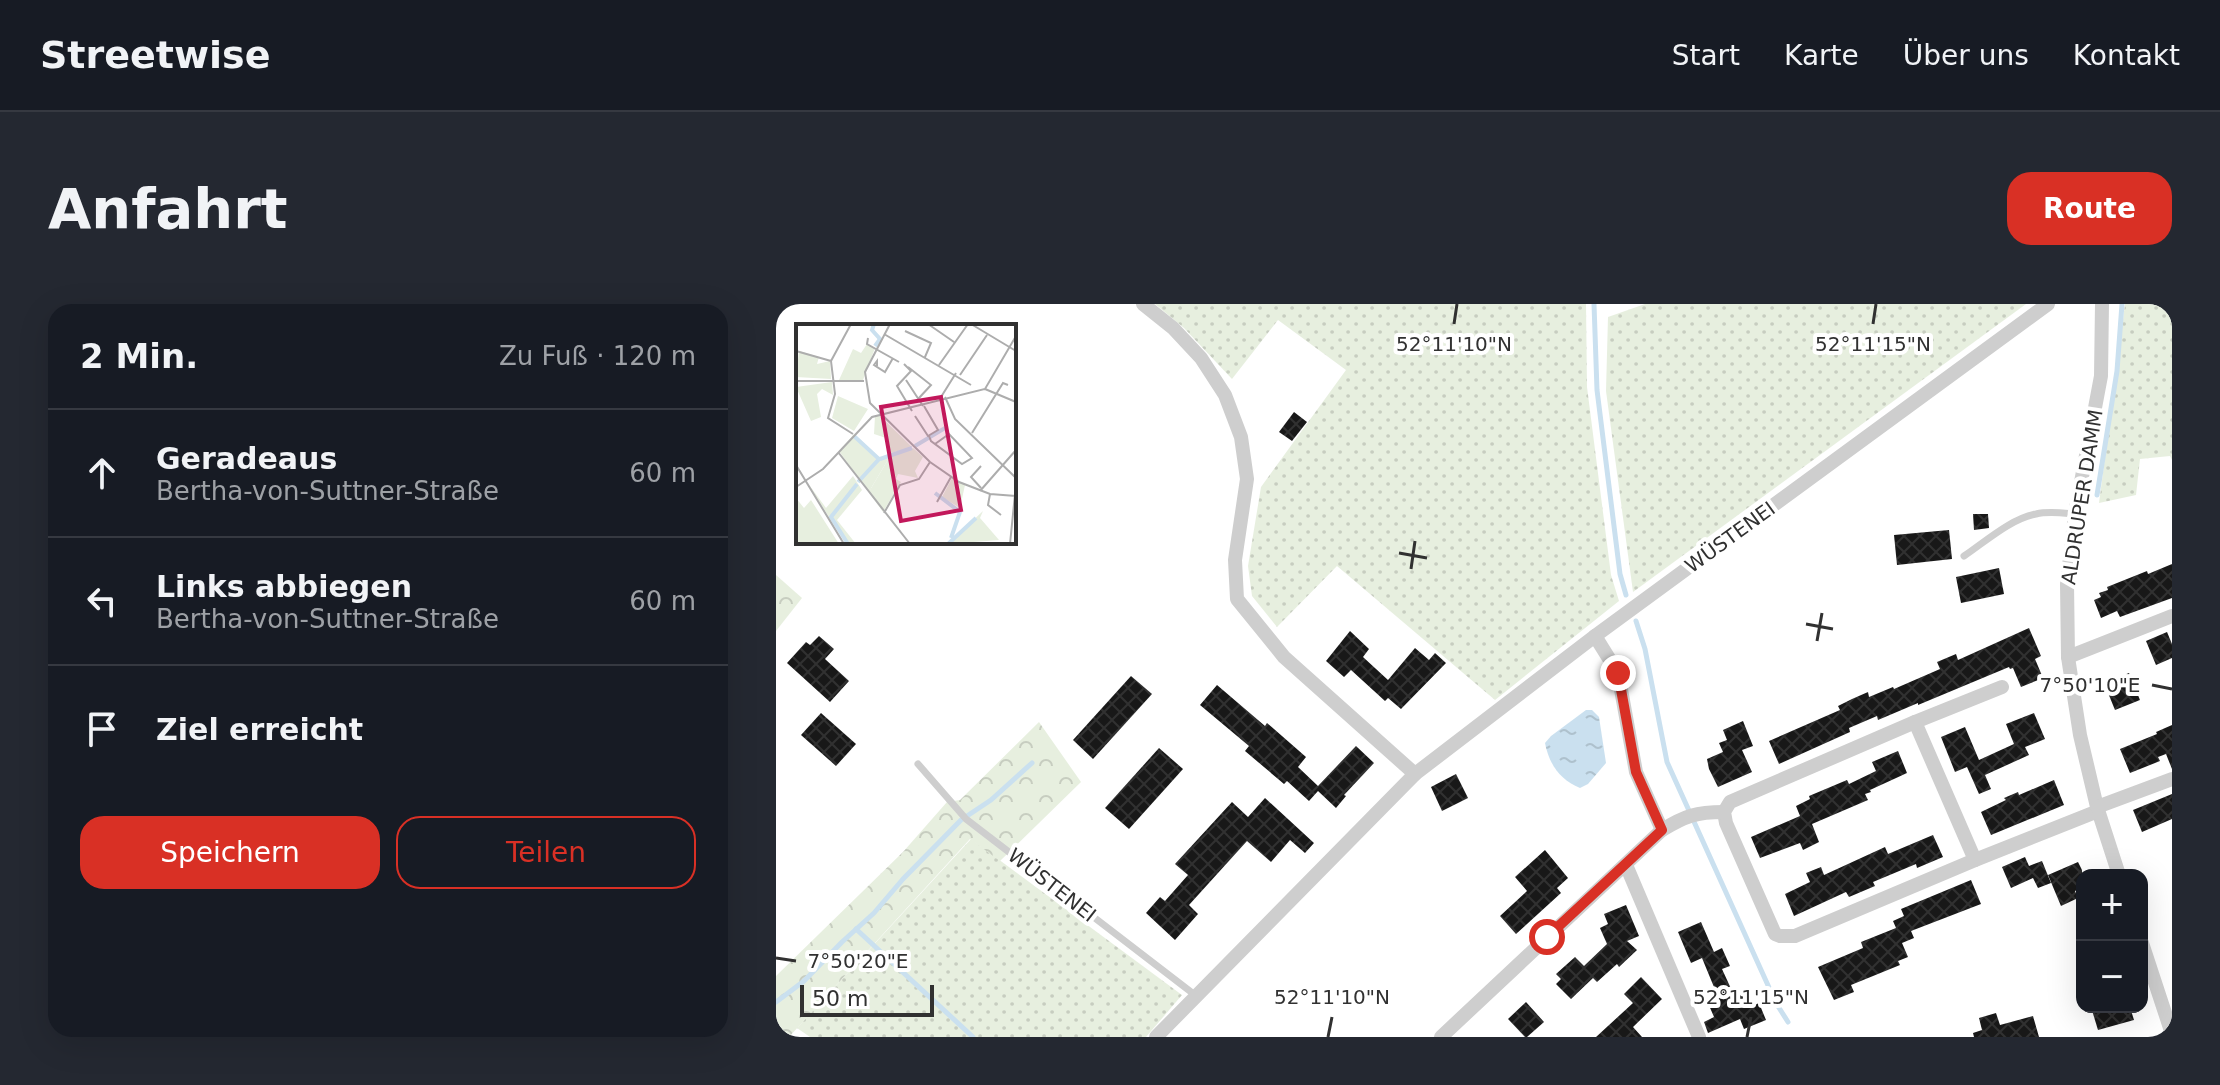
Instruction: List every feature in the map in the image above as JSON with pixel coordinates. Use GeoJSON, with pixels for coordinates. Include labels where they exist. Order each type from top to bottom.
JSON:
{"type":"FeatureCollection","features":[{"type":"Feature","properties":{"kind":"street"},"geometry":{"type":"LineString","coordinates":[[1143,304],[1173,328],[1201,358],[1225,395],[1241,437],[1247,479],[1235,560],[1237,599],[1284,657],[1415,774]]}},
{"type":"Feature","properties":{"kind":"street","name":"WÜSTENEI"},"geometry":{"type":"LineString","coordinates":[[1156,1037],[1415,774],[1595,636],[2048,304]]}},
{"type":"Feature","properties":{"kind":"street","name":"ALDRUPER DAMM"},"geometry":{"type":"LineString","coordinates":[[2102,304],[2101,376],[2075,514],[2067,584],[2068,657],[2080,735],[2097,809],[2117,869]]}},
{"type":"Feature","properties":{"kind":"street"},"geometry":{"type":"LineString","coordinates":[[2068,657],[2172,616]]}},
{"type":"Feature","properties":{"kind":"street"},"geometry":{"type":"LineString","coordinates":[[1595,636],[1618,673],[1636,772],[1662,830]]}},
{"type":"Feature","properties":{"kind":"street"},"geometry":{"type":"LineString","coordinates":[[2002,687],[1730,802],[1724,812],[1726,823],[1775,934],[1795,936],[2172,779]]}},
{"type":"Feature","properties":{"kind":"street"},"geometry":{"type":"LineString","coordinates":[[1915,722],[1975,860]]}},
{"type":"Feature","properties":{"kind":"street"},"geometry":{"type":"LineString","coordinates":[[1441,1037],[1662,830],[1684,817],[1724,812]]}},
{"type":"Feature","properties":{"kind":"street"},"geometry":{"type":"LineString","coordinates":[[1626,865],[1699,1037]]}},
{"type":"Feature","properties":{"kind":"street"},"geometry":{"type":"LineString","coordinates":[[2148,961],[2172,1034]]}},
{"type":"Feature","properties":{"kind":"lane"},"geometry":{"type":"LineString","coordinates":[[1964,556],[2009,526],[2033,515],[2056,512],[2075,514]]}},
{"type":"Feature","properties":{"kind":"lane","name":"WÜSTENEI"},"geometry":{"type":"LineString","coordinates":[[918,764],[964,817],[1195,995]]}},
{"type":"Feature","properties":{"kind":"green space"},"geometry":{"type":"Polygon","coordinates":[[[1155,304],[1586,304],[1587,387],[1611,575],[1619,601],[1495,700],[1337,566],[1277,627],[1252,596],[1248,566],[1261,487],[1346,370],[1278,320],[1232,379],[1184,328],[1155,304]]]}},
{"type":"Feature","properties":{"kind":"green space"},"geometry":{"type":"Polygon","coordinates":[[[1645,304],[2026,304],[1633,592],[1606,391],[1608,317],[1645,304]]]}},
{"type":"Feature","properties":{"kind":"green space"},"geometry":{"type":"Polygon","coordinates":[[[2125,304],[2172,304],[2172,460],[2170,456],[2140,459],[2136,495],[2099,503],[2125,304]]]}},
{"type":"Feature","properties":{"kind":"green space"},"geometry":{"type":"Polygon","coordinates":[[[776,575],[802,598],[776,631],[776,575]]]}},
{"type":"Feature","properties":{"kind":"green space"},"geometry":{"type":"Polygon","coordinates":[[[1039,722],[1081,782],[1000,861],[970,839],[789,1037],[776,1037],[776,976],[903,852],[947,802],[960,800],[1039,722]]]}},
{"type":"Feature","properties":{"kind":"green space"},"geometry":{"type":"Polygon","coordinates":[[[971,839],[1182,995],[1146,1037],[810,1037],[797,1028],[971,839]]]}},
{"type":"Feature","properties":{"kind":"water"},"geometry":{"type":"Polygon","coordinates":[[[1586,710],[1592,710],[1599,717],[1606,763],[1588,784],[1580,788],[1556,770],[1545,743],[1586,710]]]}},
{"type":"Feature","properties":{"kind":"building"},"geometry":{"type":"Polygon","coordinates":[[[1294,412],[1307,422],[1292,441],[1279,432],[1294,412]]]}},
{"type":"Feature","properties":{"kind":"building"},"geometry":{"type":"Polygon","coordinates":[[[1973,514],[1988,514],[1989,528],[1974,530],[1973,514]]]}},
{"type":"Feature","properties":{"kind":"building"},"geometry":{"type":"Polygon","coordinates":[[[1949,530],[1952,559],[1897,565],[1894,535],[1949,530]]]}},
{"type":"Feature","properties":{"kind":"building"},"geometry":{"type":"Polygon","coordinates":[[[2172,564],[2172,598],[2120,617],[2117,611],[2101,618],[2094,600],[2101,597],[2099,593],[2147,571],[2148,574],[2172,564]]]}},
{"type":"Feature","properties":{"kind":"building"},"geometry":{"type":"Polygon","coordinates":[[[1999,568],[2004,594],[1961,603],[1956,577],[1999,568]]]}},
{"type":"Feature","properties":{"kind":"building"},"geometry":{"type":"Polygon","coordinates":[[[2029,628],[2041,656],[2035,659],[2043,678],[2021,687],[2013,668],[2009,667],[1878,720],[1877,716],[1849,728],[1850,732],[1779,764],[1769,741],[1840,710],[1838,706],[1868,692],[1869,697],[1940,669],[1937,662],[1956,654],[1958,660],[2029,628]]]}},
{"type":"Feature","properties":{"kind":"building"},"geometry":{"type":"Polygon","coordinates":[[[1350,631],[1369,649],[1363,657],[1388,680],[1415,648],[1429,660],[1435,653],[1446,663],[1401,709],[1388,698],[1385,701],[1351,670],[1344,677],[1326,661],[1350,631]]]}},
{"type":"Feature","properties":{"kind":"building"},"geometry":{"type":"Polygon","coordinates":[[[2167,632],[2172,644],[2172,658],[2156,665],[2146,641],[2167,632]]]}},
{"type":"Feature","properties":{"kind":"building"},"geometry":{"type":"Polygon","coordinates":[[[819,636],[834,649],[825,659],[849,681],[830,702],[787,663],[806,642],[810,645],[819,636]]]}},
{"type":"Feature","properties":{"kind":"building"},"geometry":{"type":"Polygon","coordinates":[[[2129,673],[2140,700],[2115,710],[2104,683],[2129,673]]]}},
{"type":"Feature","properties":{"kind":"building"},"geometry":{"type":"Polygon","coordinates":[[[1131,676],[1152,694],[1093,759],[1073,740],[1131,676]]]}},
{"type":"Feature","properties":{"kind":"building"},"geometry":{"type":"Polygon","coordinates":[[[1217,685],[1306,757],[1298,767],[1318,786],[1356,746],[1374,763],[1336,808],[1318,791],[1309,801],[1245,751],[1249,746],[1200,705],[1217,685]]]}},
{"type":"Feature","properties":{"kind":"building"},"geometry":{"type":"Polygon","coordinates":[[[821,713],[856,744],[836,766],[801,735],[821,713]]]}},
{"type":"Feature","properties":{"kind":"building"},"geometry":{"type":"Polygon","coordinates":[[[2034,713],[2045,739],[2025,747],[2029,755],[1985,775],[1991,789],[1979,794],[1967,767],[1955,772],[1941,737],[1965,727],[1979,760],[2014,744],[2006,724],[2034,713]]]}},
{"type":"Feature","properties":{"kind":"building"},"geometry":{"type":"Polygon","coordinates":[[[1743,721],[1753,746],[1742,750],[1752,772],[1718,787],[1707,759],[1723,752],[1719,743],[1727,740],[1723,730],[1743,721]]]}},
{"type":"Feature","properties":{"kind":"building"},"geometry":{"type":"Polygon","coordinates":[[[2172,725],[2172,769],[2166,754],[2158,757],[2160,761],[2130,773],[2120,749],[2172,725]]]}},
{"type":"Feature","properties":{"kind":"building"},"geometry":{"type":"Polygon","coordinates":[[[1159,748],[1183,769],[1129,829],[1105,808],[1159,748]]]}},
{"type":"Feature","properties":{"kind":"building"},"geometry":{"type":"Polygon","coordinates":[[[1898,751],[1907,773],[1870,790],[1865,794],[1868,800],[1812,824],[1819,842],[1803,850],[1800,843],[1760,858],[1751,837],[1800,816],[1796,806],[1810,799],[1809,796],[1847,780],[1849,784],[1876,771],[1872,762],[1898,751]]]}},
{"type":"Feature","properties":{"kind":"building"},"geometry":{"type":"Polygon","coordinates":[[[1456,774],[1468,798],[1442,811],[1431,787],[1456,774]]]}},
{"type":"Feature","properties":{"kind":"building"},"geometry":{"type":"Polygon","coordinates":[[[2054,780],[2064,805],[1991,835],[1981,812],[2006,800],[2004,798],[2054,780]]]}},
{"type":"Feature","properties":{"kind":"building"},"geometry":{"type":"Polygon","coordinates":[[[2172,794],[2172,819],[2142,832],[2133,810],[2172,794]]]}},
{"type":"Feature","properties":{"kind":"building"},"geometry":{"type":"Polygon","coordinates":[[[1265,798],[1314,843],[1305,853],[1290,840],[1271,862],[1247,841],[1189,905],[1198,914],[1175,940],[1146,913],[1160,897],[1165,901],[1188,875],[1175,864],[1232,802],[1248,817],[1265,798]]]}},
{"type":"Feature","properties":{"kind":"building"},"geometry":{"type":"Polygon","coordinates":[[[1933,835],[1943,857],[1917,868],[1916,864],[1873,882],[1875,886],[1849,897],[1846,892],[1794,916],[1785,894],[1810,882],[1806,873],[1821,867],[1824,875],[1885,847],[1888,854],[1933,835]]]}},
{"type":"Feature","properties":{"kind":"building"},"geometry":{"type":"Polygon","coordinates":[[[1545,850],[1568,878],[1557,888],[1561,893],[1516,934],[1500,916],[1527,891],[1515,877],[1545,850]]]}},
{"type":"Feature","properties":{"kind":"building"},"geometry":{"type":"Polygon","coordinates":[[[2025,857],[2029,866],[2042,861],[2051,883],[2038,888],[2033,878],[2011,888],[2002,867],[2025,857]]]}},
{"type":"Feature","properties":{"kind":"building"},"geometry":{"type":"Polygon","coordinates":[[[2078,862],[2082,869],[2076,869],[2076,899],[2061,906],[2048,875],[2078,862]]]}},
{"type":"Feature","properties":{"kind":"building"},"geometry":{"type":"Polygon","coordinates":[[[1971,880],[1981,904],[1911,931],[1914,938],[1902,943],[1908,957],[1898,961],[1900,965],[1851,985],[1854,992],[1834,1000],[1818,967],[1863,948],[1861,942],[1896,928],[1893,921],[1904,916],[1901,909],[1971,880]]]}},
{"type":"Feature","properties":{"kind":"building"},"geometry":{"type":"Polygon","coordinates":[[[1626,905],[1639,936],[1627,941],[1637,950],[1597,982],[1593,978],[1571,999],[1556,984],[1561,979],[1556,974],[1575,957],[1584,966],[1607,944],[1600,928],[1608,924],[1604,914],[1626,905]]]}},
{"type":"Feature","properties":{"kind":"building"},"geometry":{"type":"Polygon","coordinates":[[[1701,922],[1714,952],[1722,948],[1730,966],[1722,969],[1733,993],[1742,989],[1750,1007],[1759,1003],[1766,1020],[1744,1029],[1740,1019],[1708,1033],[1704,1022],[1714,1017],[1705,996],[1716,992],[1702,958],[1691,963],[1678,932],[1701,922]]]}},
{"type":"Feature","properties":{"kind":"building"},"geometry":{"type":"Polygon","coordinates":[[[1641,977],[1662,999],[1633,1027],[1642,1037],[1596,1037],[1633,1003],[1624,994],[1641,977]]]}},
{"type":"Feature","properties":{"kind":"building"},"geometry":{"type":"Polygon","coordinates":[[[1526,1002],[1544,1022],[1525,1037],[1508,1019],[1526,1002]]]}},
{"type":"Feature","properties":{"kind":"building"},"geometry":{"type":"Polygon","coordinates":[[[1996,1013],[2000,1025],[2033,1016],[2039,1037],[1974,1037],[1973,1033],[1982,1030],[1979,1018],[1996,1013]]]}},
{"type":"Feature","properties":{"kind":"building"},"geometry":{"type":"Polygon","coordinates":[[[2093,1013],[2132,1013],[2134,1020],[2098,1030],[2093,1013]]]}},
{"type":"Feature","properties":{"kind":"waterway"},"geometry":{"type":"LineString","coordinates":[[1594,304],[1597,390],[1620,574],[1626,595]]}},
{"type":"Feature","properties":{"kind":"waterway"},"geometry":{"type":"LineString","coordinates":[[2097,495],[2117,371],[2122,304]]}},
{"type":"Feature","properties":{"kind":"waterway"},"geometry":{"type":"LineString","coordinates":[[1636,621],[1645,649],[1667,762],[1776,1003],[1788,1022]]}},
{"type":"Feature","properties":{"kind":"waterway"},"geometry":{"type":"LineString","coordinates":[[776,1002],[804,981],[874,913],[961,820],[991,800],[1032,763]]}},
{"type":"Feature","properties":{"kind":"waterway"},"geometry":{"type":"LineString","coordinates":[[856,929],[973,1037]]}},
{"type":"Feature","properties":{"kind":"route"},"geometry":{"type":"LineString","coordinates":[[1547,937],[1662,830],[1636,772],[1618,673]]}}]}
